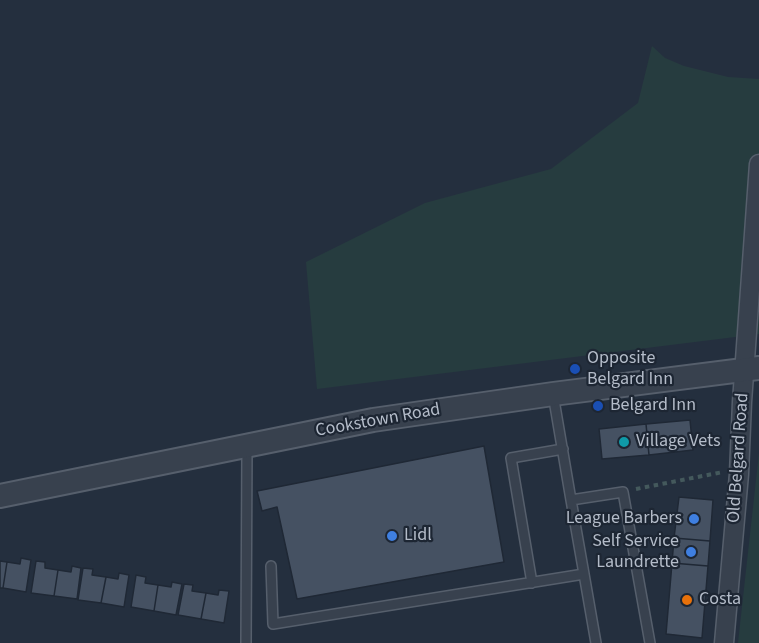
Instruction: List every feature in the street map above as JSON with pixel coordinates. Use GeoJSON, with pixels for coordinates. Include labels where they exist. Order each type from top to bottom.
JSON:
{"type":"FeatureCollection","features":[{"type":"Feature","properties":{"kind":"street","name":"Old Belgard Road"},"geometry":{"type":"LineString","coordinates":[[724,643],[738,485],[752,370],[759,164]]}},
{"type":"Feature","properties":{"kind":"street","name":"Cookstown Road"},"geometry":{"type":"LineString","coordinates":[[0,496],[373,420],[553,394],[752,370]]}},
{"type":"Feature","properties":{"kind":"lane"},"geometry":{"type":"LineString","coordinates":[[553,394],[596,643]]}},
{"type":"Feature","properties":{"kind":"lane"},"geometry":{"type":"LineString","coordinates":[[246,643],[247,446]]}},
{"type":"Feature","properties":{"kind":"lane"},"geometry":{"type":"LineString","coordinates":[[532,582],[511,458],[563,448]]}},
{"type":"Feature","properties":{"kind":"lane"},"geometry":{"type":"LineString","coordinates":[[571,500],[623,492],[650,643]]}},
{"type":"Feature","properties":{"kind":"lane"},"geometry":{"type":"LineString","coordinates":[[271,566],[273,624],[584,574]]}},
{"type":"Feature","properties":{"kind":"path"},"geometry":{"type":"LineString","coordinates":[[623,492],[724,472]]}},
{"type":"Feature","properties":{"kind":"green space"},"geometry":{"type":"Polygon","coordinates":[[[652,46],[665,58],[684,66],[728,77],[759,79],[759,334],[317,389],[306,262],[425,203],[551,169],[638,103],[652,46]]]}},
{"type":"Feature","properties":{"kind":"green space"},"geometry":{"type":"Polygon","coordinates":[[[759,453],[759,643],[738,643],[759,453]]]}},
{"type":"Feature","properties":{"kind":"building"},"geometry":{"type":"Polygon","coordinates":[[[690,420],[693,450],[649,455],[646,424],[690,420]]]}},
{"type":"Feature","properties":{"kind":"building","name":"Village Vets"},"geometry":{"type":"Polygon","coordinates":[[[646,424],[649,455],[602,459],[599,429],[646,424]]]}},
{"type":"Feature","properties":{"kind":"building","name":"Lidl"},"geometry":{"type":"Polygon","coordinates":[[[484,446],[504,562],[297,599],[277,507],[262,511],[257,491],[484,446]]]}},
{"type":"Feature","properties":{"kind":"building","name":"League Barbers"},"geometry":{"type":"Polygon","coordinates":[[[679,497],[713,500],[710,541],[674,538],[679,497]]]}},
{"type":"Feature","properties":{"kind":"building","name":"Self Service Laundrette"},"geometry":{"type":"Polygon","coordinates":[[[674,538],[710,541],[708,566],[672,563],[674,538]]]}},
{"type":"Feature","properties":{"kind":"building"},"geometry":{"type":"Polygon","coordinates":[[[21,558],[31,560],[26,592],[3,588],[7,562],[20,564],[21,558]]]}},
{"type":"Feature","properties":{"kind":"building"},"geometry":{"type":"Polygon","coordinates":[[[0,561],[7,562],[3,588],[0,588],[0,561]]]}},
{"type":"Feature","properties":{"kind":"building"},"geometry":{"type":"Polygon","coordinates":[[[36,561],[45,562],[45,568],[58,570],[54,596],[31,593],[36,561]]]}},
{"type":"Feature","properties":{"kind":"building","name":"Costa"},"geometry":{"type":"Polygon","coordinates":[[[672,563],[708,566],[702,638],[666,634],[672,563]]]}},
{"type":"Feature","properties":{"kind":"building"},"geometry":{"type":"Polygon","coordinates":[[[72,566],[81,568],[77,599],[54,596],[58,570],[71,572],[72,566]]]}},
{"type":"Feature","properties":{"kind":"building"},"geometry":{"type":"Polygon","coordinates":[[[83,568],[93,569],[92,575],[106,577],[101,603],[78,600],[83,568]]]}},
{"type":"Feature","properties":{"kind":"building"},"geometry":{"type":"Polygon","coordinates":[[[119,573],[129,575],[124,607],[101,603],[106,577],[118,579],[119,573]]]}},
{"type":"Feature","properties":{"kind":"building"},"geometry":{"type":"Polygon","coordinates":[[[136,575],[146,577],[145,583],[158,585],[154,611],[131,607],[136,575]]]}},
{"type":"Feature","properties":{"kind":"building"},"geometry":{"type":"Polygon","coordinates":[[[172,582],[182,584],[176,615],[154,611],[158,585],[171,587],[172,582]]]}},
{"type":"Feature","properties":{"kind":"building"},"geometry":{"type":"Polygon","coordinates":[[[184,584],[193,585],[192,591],[206,593],[201,619],[178,615],[184,584]]]}},
{"type":"Feature","properties":{"kind":"building"},"geometry":{"type":"Polygon","coordinates":[[[219,590],[229,591],[224,623],[201,619],[206,593],[218,595],[219,590]]]}},
{"type":"Feature","properties":{"kind":"place","name":"Opposite Belgard Inn"},"geometry":{"type":"Point","coordinates":[575,369]}},
{"type":"Feature","properties":{"kind":"place","name":"Belgard Inn"},"geometry":{"type":"Point","coordinates":[598,406]}},
{"type":"Feature","properties":{"kind":"place","name":"Village Vets"},"geometry":{"type":"Point","coordinates":[624,442]}},
{"type":"Feature","properties":{"kind":"place","name":"League Barbers"},"geometry":{"type":"Point","coordinates":[694,519]}},
{"type":"Feature","properties":{"kind":"place","name":"Lidl"},"geometry":{"type":"Point","coordinates":[392,536]}},
{"type":"Feature","properties":{"kind":"place","name":"Self Service Laundrette"},"geometry":{"type":"Point","coordinates":[691,552]}},
{"type":"Feature","properties":{"kind":"place","name":"Costa"},"geometry":{"type":"Point","coordinates":[687,600]}}]}
